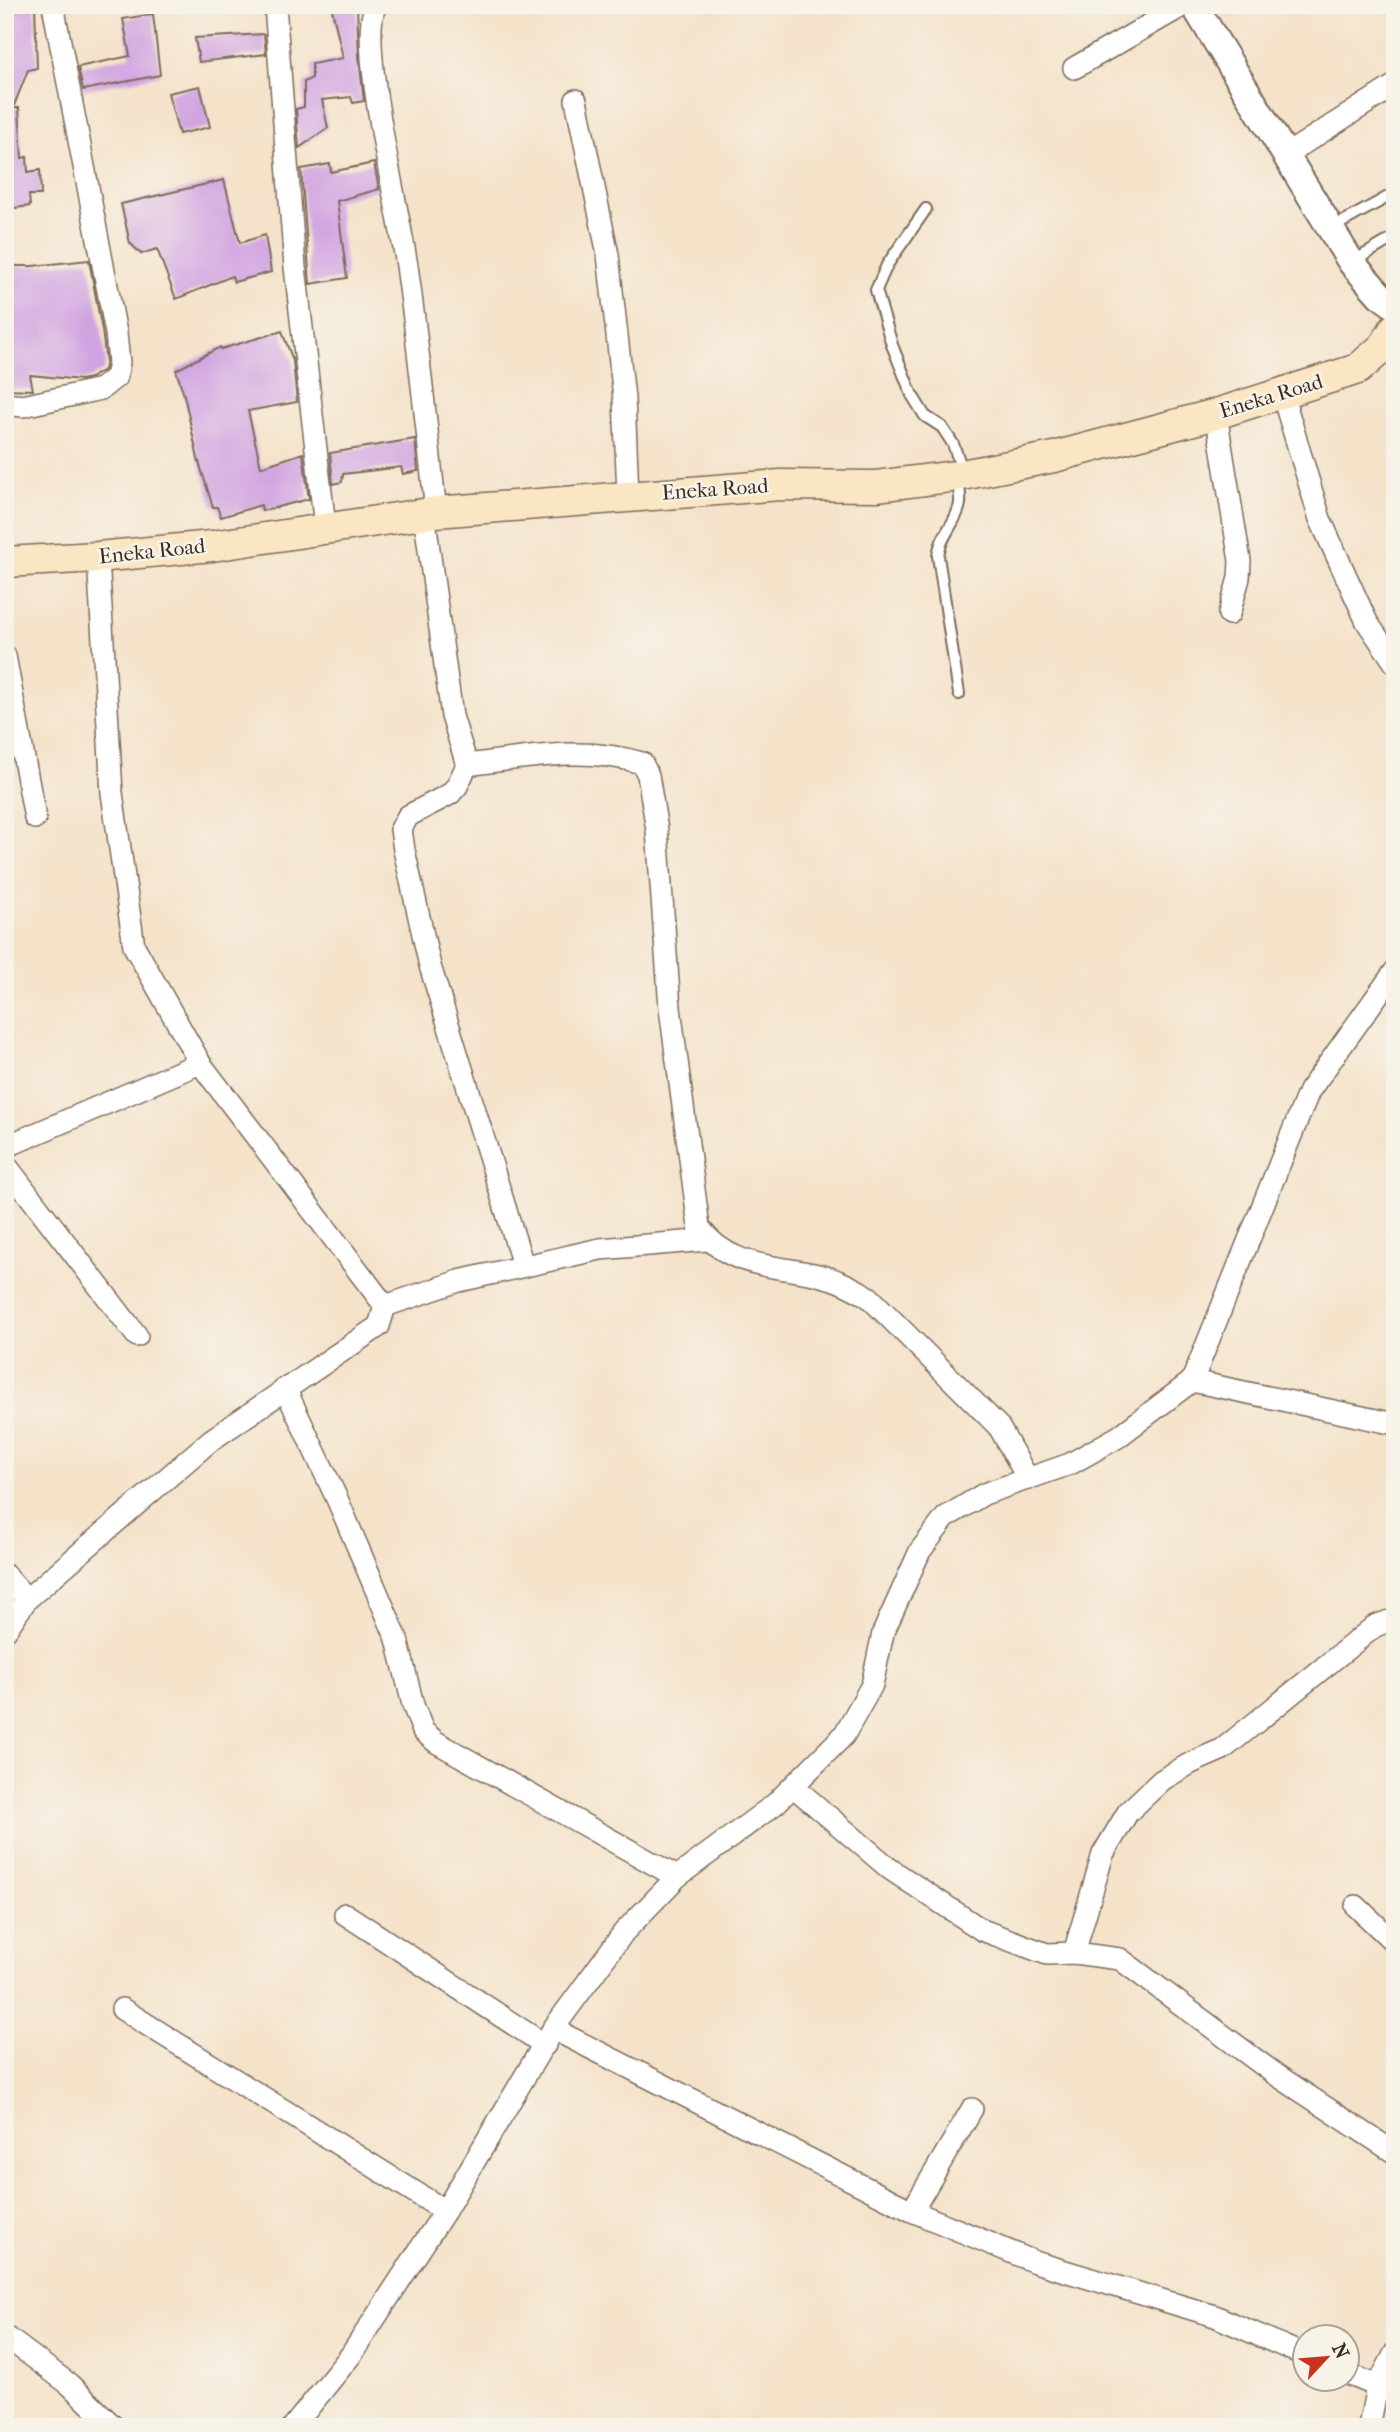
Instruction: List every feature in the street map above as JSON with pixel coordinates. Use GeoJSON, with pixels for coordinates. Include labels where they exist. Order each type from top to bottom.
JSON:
{"type":"FeatureCollection","features":[{"type":"Feature","properties":{"kind":"main road","name":"Eneka Road"},"geometry":{"type":"LineString","coordinates":[[5,562],[98,557],[212,546],[430,512],[780,485],[876,486],[961,476],[1054,457],[1216,414],[1358,369],[1384,346],[1395,328]]}},
{"type":"Feature","properties":{"kind":"street"},"geometry":{"type":"LineString","coordinates":[[5,404],[23,406],[101,389],[116,377],[119,363],[116,333],[53,5]]}},
{"type":"Feature","properties":{"kind":"street"},"geometry":{"type":"LineString","coordinates":[[275,5],[295,267],[325,527]]}},
{"type":"Feature","properties":{"kind":"street"},"geometry":{"type":"LineString","coordinates":[[376,5],[371,18],[373,75],[408,270],[452,716],[467,765],[450,794],[408,816],[401,829],[430,966],[523,1265]]}},
{"type":"Feature","properties":{"kind":"street"},"geometry":{"type":"LineString","coordinates":[[1074,68],[1184,5]]}},
{"type":"Feature","properties":{"kind":"street"},"geometry":{"type":"LineString","coordinates":[[1194,5],[1351,262],[1380,295],[1395,306]]}},
{"type":"Feature","properties":{"kind":"street"},"geometry":{"type":"LineString","coordinates":[[1284,156],[1395,85]]}},
{"type":"Feature","properties":{"kind":"street"},"geometry":{"type":"LineString","coordinates":[[576,100],[608,255],[624,398],[628,495]]}},
{"type":"Feature","properties":{"kind":"street"},"geometry":{"type":"LineString","coordinates":[[1282,393],[1320,519],[1367,622],[1395,663]]}},
{"type":"Feature","properties":{"kind":"street"},"geometry":{"type":"LineString","coordinates":[[1216,414],[1240,561],[1239,578],[1229,614]]}},
{"type":"Feature","properties":{"kind":"street"},"geometry":{"type":"LineString","coordinates":[[98,557],[112,793],[134,946],[200,1063],[385,1306]]}},
{"type":"Feature","properties":{"kind":"street"},"geometry":{"type":"LineString","coordinates":[[5,656],[35,818]]}},
{"type":"Feature","properties":{"kind":"street"},"geometry":{"type":"LineString","coordinates":[[467,765],[566,752],[625,758],[642,763],[648,775],[657,830],[670,1008],[699,1227],[719,1249],[747,1262],[820,1275],[848,1284],[869,1297],[999,1427],[1028,1479]]}},
{"type":"Feature","properties":{"kind":"street"},"geometry":{"type":"LineString","coordinates":[[292,2427],[351,2356],[445,2211],[549,2037],[624,1932],[677,1877],[775,1804],[844,1735],[872,1685],[883,1633],[920,1551],[946,1517],[984,1494],[1070,1464],[1118,1437],[1192,1381],[1309,1091],[1393,978]]}},
{"type":"Feature","properties":{"kind":"street"},"geometry":{"type":"LineString","coordinates":[[5,1147],[200,1063]]}},
{"type":"Feature","properties":{"kind":"street"},"geometry":{"type":"LineString","coordinates":[[5,1164],[137,1336]]}},
{"type":"Feature","properties":{"kind":"street"},"geometry":{"type":"LineString","coordinates":[[385,1306],[459,1280],[523,1265],[600,1250],[708,1240]]}},
{"type":"Feature","properties":{"kind":"street"},"geometry":{"type":"LineString","coordinates":[[5,1631],[27,1599],[211,1440],[379,1326],[385,1306]]}},
{"type":"Feature","properties":{"kind":"street"},"geometry":{"type":"LineString","coordinates":[[1192,1381],[1395,1424]]}},
{"type":"Feature","properties":{"kind":"street"},"geometry":{"type":"LineString","coordinates":[[285,1388],[338,1501],[397,1639],[413,1705],[423,1731],[436,1742],[677,1877]]}},
{"type":"Feature","properties":{"kind":"street"},"geometry":{"type":"LineString","coordinates":[[5,1574],[27,1599]]}},
{"type":"Feature","properties":{"kind":"street"},"geometry":{"type":"LineString","coordinates":[[1074,1953],[1103,1854],[1128,1812],[1162,1780],[1223,1749],[1375,1626],[1395,1619]]}},
{"type":"Feature","properties":{"kind":"street"},"geometry":{"type":"LineString","coordinates":[[794,1787],[890,1869],[982,1930],[1047,1954],[1074,1953],[1120,1959],[1275,2074],[1395,2153]]}},
{"type":"Feature","properties":{"kind":"street"},"geometry":{"type":"LineString","coordinates":[[1356,1906],[1395,1943]]}},
{"type":"Feature","properties":{"kind":"street"},"geometry":{"type":"LineString","coordinates":[[345,1914],[549,2037],[912,2211],[1035,2262],[1215,2316],[1292,2350]]}},
{"type":"Feature","properties":{"kind":"street"},"geometry":{"type":"LineString","coordinates":[[122,2009],[445,2211]]}},
{"type":"Feature","properties":{"kind":"street"},"geometry":{"type":"LineString","coordinates":[[912,2211],[972,2109]]}},
{"type":"Feature","properties":{"kind":"street"},"geometry":{"type":"LineString","coordinates":[[5,2336],[69,2384],[114,2427]]}},
{"type":"Feature","properties":{"kind":"street"},"geometry":{"type":"LineString","coordinates":[[1368,2427],[1386,2390],[1395,2353]]}},
{"type":"Feature","properties":{"kind":"street"},"geometry":{"type":"LineString","coordinates":[[1362,2380],[1386,2390]]}},
{"type":"Feature","properties":{"kind":"lane"},"geometry":{"type":"LineString","coordinates":[[1330,229],[1395,193]]}},
{"type":"Feature","properties":{"kind":"lane"},"geometry":{"type":"LineString","coordinates":[[926,209],[887,265],[876,290],[892,345],[912,395],[925,416],[942,427],[953,444],[961,476],[958,510],[941,542],[938,555],[959,695]]}},
{"type":"Feature","properties":{"kind":"lane"},"geometry":{"type":"LineString","coordinates":[[1351,262],[1395,237]]}},
{"type":"Feature","properties":{"kind":"building"},"geometry":{"type":"Polygon","coordinates":[[[5,5],[35,5],[37,68],[28,70],[13,108],[19,108],[22,158],[27,157],[28,172],[40,170],[41,195],[29,195],[30,206],[5,209],[5,5]]]}},
{"type":"Feature","properties":{"kind":"building"},"geometry":{"type":"Polygon","coordinates":[[[331,5],[357,5],[364,101],[353,103],[351,97],[322,100],[328,128],[299,148],[296,109],[304,107],[304,82],[312,78],[312,64],[343,58],[331,5]]]}},
{"type":"Feature","properties":{"kind":"building"},"geometry":{"type":"Polygon","coordinates":[[[153,14],[160,75],[83,90],[78,67],[130,56],[123,19],[153,14]]]}},
{"type":"Feature","properties":{"kind":"building"},"geometry":{"type":"Polygon","coordinates":[[[264,34],[266,54],[199,62],[195,38],[264,34]]]}},
{"type":"Feature","properties":{"kind":"building"},"geometry":{"type":"Polygon","coordinates":[[[200,86],[210,127],[179,134],[168,93],[200,86]]]}},
{"type":"Feature","properties":{"kind":"building"},"geometry":{"type":"Polygon","coordinates":[[[374,163],[379,189],[337,201],[347,278],[310,284],[301,169],[330,164],[331,172],[374,163]]]}},
{"type":"Feature","properties":{"kind":"building"},"geometry":{"type":"Polygon","coordinates":[[[224,180],[240,243],[265,235],[271,272],[234,282],[232,276],[176,299],[157,249],[141,254],[130,243],[121,204],[224,180]]]}},
{"type":"Feature","properties":{"kind":"building"},"geometry":{"type":"Polygon","coordinates":[[[89,260],[102,330],[106,362],[104,370],[81,380],[30,375],[33,390],[5,389],[5,266],[89,260]]]}},
{"type":"Feature","properties":{"kind":"building"},"geometry":{"type":"Polygon","coordinates":[[[282,331],[293,361],[297,402],[248,411],[261,467],[303,453],[309,499],[262,511],[261,505],[221,517],[217,507],[213,507],[198,459],[176,370],[220,347],[221,349],[282,331]]]}},
{"type":"Feature","properties":{"kind":"building"},"geometry":{"type":"Polygon","coordinates":[[[415,439],[418,471],[403,474],[401,467],[343,474],[342,482],[333,484],[330,453],[415,439]]]}}]}
